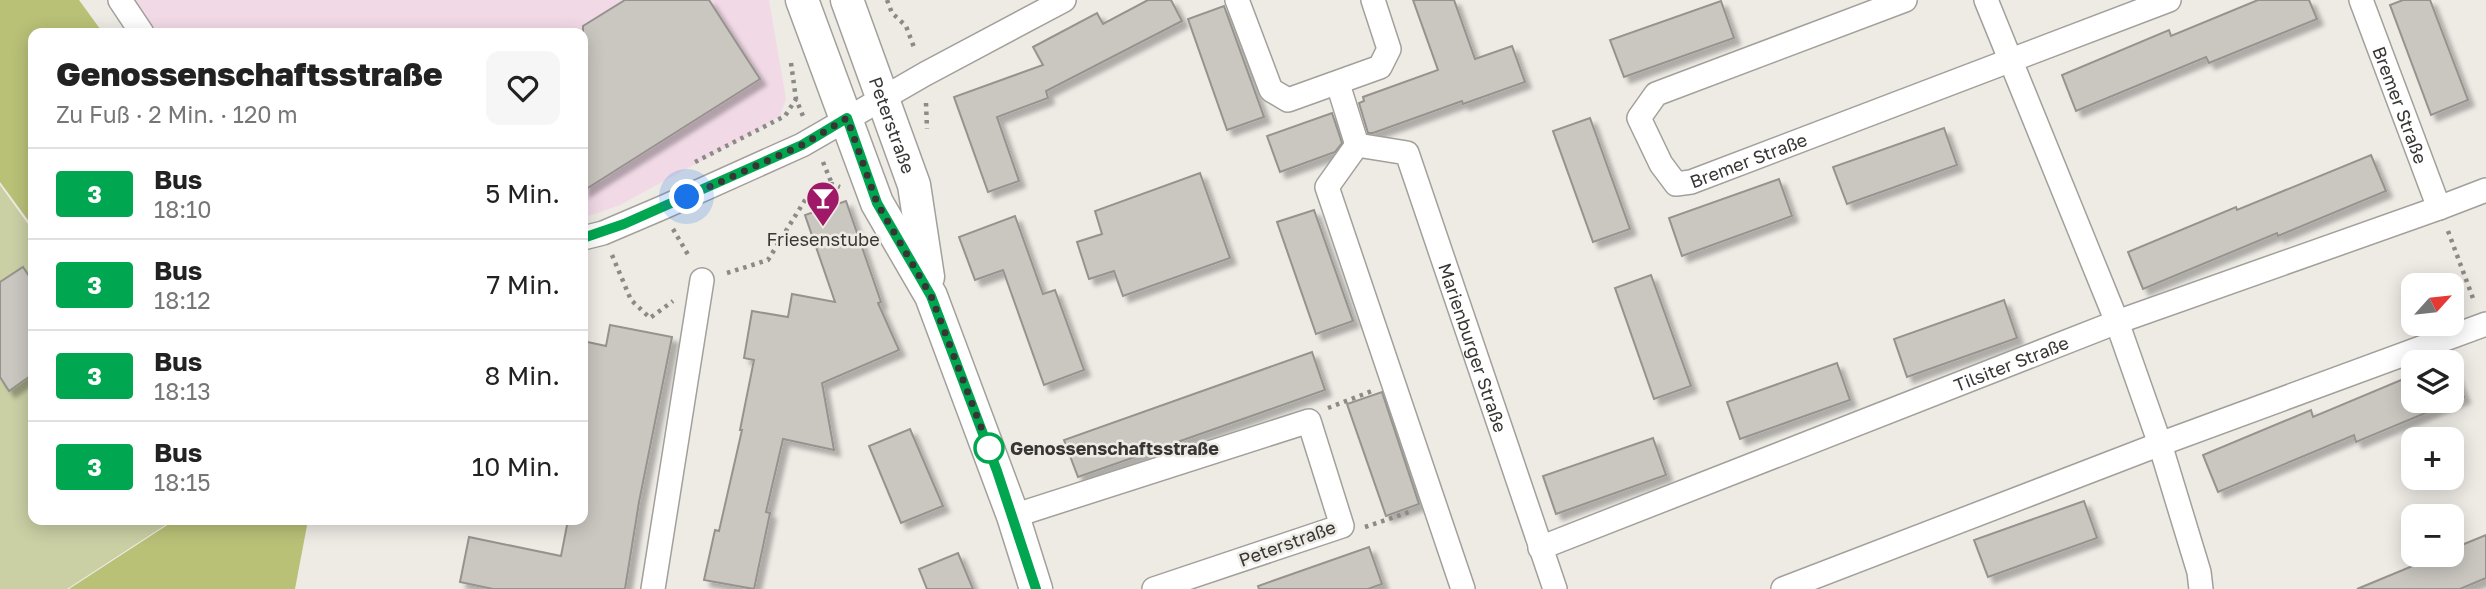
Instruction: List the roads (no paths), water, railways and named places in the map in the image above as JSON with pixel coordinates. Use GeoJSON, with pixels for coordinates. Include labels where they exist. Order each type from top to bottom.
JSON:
{"type":"FeatureCollection","features":[{"type":"Feature","properties":{"kind":"main road","name":"Peterstraße"},"geometry":{"type":"LineString","coordinates":[[802,0],[877,203],[931,296],[1013,516],[1037,589]]}},
{"type":"Feature","properties":{"kind":"main road","name":"Peterstraße"},"geometry":{"type":"LineString","coordinates":[[847,0],[914,185],[931,296]]}},
{"type":"Feature","properties":{"kind":"street"},"geometry":{"type":"LineString","coordinates":[[120,0],[139,28]]}},
{"type":"Feature","properties":{"kind":"street"},"geometry":{"type":"LineString","coordinates":[[593,235],[664,207],[802,145],[1064,0]]}},
{"type":"Feature","properties":{"kind":"street"},"geometry":{"type":"LineString","coordinates":[[1237,0],[1271,90],[1288,100],[1380,67],[1389,49],[1373,0]]}},
{"type":"Feature","properties":{"kind":"street","name":"Bremer Straße"},"geometry":{"type":"LineString","coordinates":[[1905,0],[1656,94],[1639,118],[1661,164],[1676,184],[1691,182],[2169,0]]}},
{"type":"Feature","properties":{"kind":"street"},"geometry":{"type":"LineString","coordinates":[[1986,0],[2117,321],[2160,444],[2199,572],[2201,589]]}},
{"type":"Feature","properties":{"kind":"street","name":"Bremer Straße"},"geometry":{"type":"LineString","coordinates":[[2361,0],[2439,208]]}},
{"type":"Feature","properties":{"kind":"street"},"geometry":{"type":"LineString","coordinates":[[1338,84],[1357,145],[1328,187],[1463,589]]}},
{"type":"Feature","properties":{"kind":"street","name":"Marienburger Straße"},"geometry":{"type":"LineString","coordinates":[[1357,145],[1406,153],[1555,589]]}},
{"type":"Feature","properties":{"kind":"street","name":"Tilsiter Straße"},"geometry":{"type":"LineString","coordinates":[[1540,548],[2117,321],[2486,190]]}},
{"type":"Feature","properties":{"kind":"street"},"geometry":{"type":"LineString","coordinates":[[653,589],[702,280]]}},
{"type":"Feature","properties":{"kind":"street"},"geometry":{"type":"LineString","coordinates":[[1783,589],[2160,444],[2485,327]]}},
{"type":"Feature","properties":{"kind":"street","name":"Peterstraße"},"geometry":{"type":"LineString","coordinates":[[1013,516],[1309,421],[1342,526],[1154,589]]}},
{"type":"Feature","properties":{"kind":"place","name":"Friesenstube"},"geometry":{"type":"Point","coordinates":[823,228]}},
{"type":"Feature","properties":{"kind":"place","name":"Genossenschaftsstraße"},"geometry":{"type":"Point","coordinates":[989,448]}}]}
